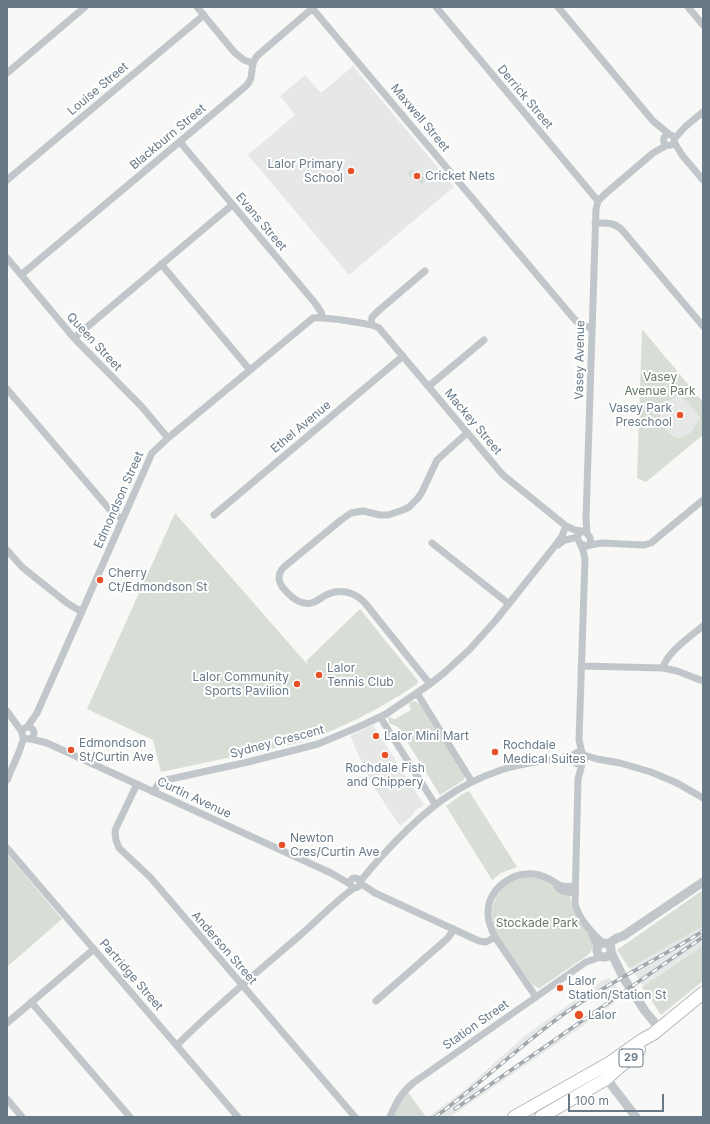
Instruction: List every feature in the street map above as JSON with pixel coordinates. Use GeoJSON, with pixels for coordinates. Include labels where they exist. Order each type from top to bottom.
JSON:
{"type":"FeatureCollection","features":[{"type":"Feature","properties":{"kind":"main road","name":"29"},"geometry":{"type":"LineString","coordinates":[[514,1117],[599,1069],[627,1051],[656,1031],[703,993]]}},
{"type":"Feature","properties":{"kind":"main road","name":"29"},"geometry":{"type":"LineString","coordinates":[[541,1117],[606,1079],[646,1044],[656,1031]]}},
{"type":"Feature","properties":{"kind":"street"},"geometry":{"type":"LineString","coordinates":[[7,73],[85,7]]}},
{"type":"Feature","properties":{"kind":"street"},"geometry":{"type":"LineString","coordinates":[[197,7],[235,53],[244,60],[252,63],[260,52],[313,7]]}},
{"type":"Feature","properties":{"kind":"street","name":"Maxwell Street"},"geometry":{"type":"LineString","coordinates":[[313,7],[575,320],[581,325],[592,328]]}},
{"type":"Feature","properties":{"kind":"street","name":"Derrick Street"},"geometry":{"type":"LineString","coordinates":[[436,7],[598,201]]}},
{"type":"Feature","properties":{"kind":"street"},"geometry":{"type":"LineString","coordinates":[[558,7],[703,180]]}},
{"type":"Feature","properties":{"kind":"street"},"geometry":{"type":"LineString","coordinates":[[688,7],[703,24]]}},
{"type":"Feature","properties":{"kind":"street","name":"Louise Street"},"geometry":{"type":"LineString","coordinates":[[7,180],[204,15]]}},
{"type":"Feature","properties":{"kind":"street","name":"Blackburn Street"},"geometry":{"type":"LineString","coordinates":[[21,275],[249,84],[252,78],[252,63]]}},
{"type":"Feature","properties":{"kind":"street"},"geometry":{"type":"LineString","coordinates":[[598,201],[703,112]]}},
{"type":"Feature","properties":{"kind":"street","name":"Evans Street"},"geometry":{"type":"LineString","coordinates":[[180,142],[315,304],[321,312],[323,318]]}},
{"type":"Feature","properties":{"kind":"street","name":"Vasey Avenue"},"geometry":{"type":"LineString","coordinates":[[598,201],[595,223],[590,409],[584,539],[585,558],[574,904],[580,916],[604,950]]}},
{"type":"Feature","properties":{"kind":"street"},"geometry":{"type":"LineString","coordinates":[[74,338],[232,205]]}},
{"type":"Feature","properties":{"kind":"street"},"geometry":{"type":"LineString","coordinates":[[595,223],[616,224],[703,326]]}},
{"type":"Feature","properties":{"kind":"street","name":"Queen Street"},"geometry":{"type":"LineString","coordinates":[[7,258],[74,338],[142,407],[168,438]]}},
{"type":"Feature","properties":{"kind":"street"},"geometry":{"type":"LineString","coordinates":[[162,264],[250,370]]}},
{"type":"Feature","properties":{"kind":"street"},"geometry":{"type":"LineString","coordinates":[[371,325],[372,317],[425,271]]}},
{"type":"Feature","properties":{"kind":"street","name":"Edmondson Street"},"geometry":{"type":"LineString","coordinates":[[7,780],[152,453],[310,320],[315,318],[323,318],[371,325]]}},
{"type":"Feature","properties":{"kind":"street","name":"Mackey Street"},"geometry":{"type":"LineString","coordinates":[[371,325],[382,330],[503,475],[584,539]]}},
{"type":"Feature","properties":{"kind":"street"},"geometry":{"type":"LineString","coordinates":[[429,386],[484,340]]}},
{"type":"Feature","properties":{"kind":"street","name":"Ethel Avenue"},"geometry":{"type":"LineString","coordinates":[[214,515],[403,356]]}},
{"type":"Feature","properties":{"kind":"street"},"geometry":{"type":"LineString","coordinates":[[7,389],[112,511],[122,519]]}},
{"type":"Feature","properties":{"kind":"street"},"geometry":{"type":"LineString","coordinates":[[430,684],[366,603],[357,595],[348,592],[336,592],[313,603],[303,603],[294,599],[279,582],[279,574],[284,567],[340,520],[351,513],[362,511],[380,515],[388,515],[409,507],[422,492],[437,460],[467,433]]}},
{"type":"Feature","properties":{"kind":"street"},"geometry":{"type":"LineString","coordinates":[[584,539],[602,544],[644,545],[652,543],[703,500]]}},
{"type":"Feature","properties":{"kind":"street","name":"Sydney Crescent"},"geometry":{"type":"LineString","coordinates":[[153,792],[158,783],[166,780],[248,762],[318,744],[351,731],[380,717],[430,684],[470,649],[509,604],[554,547],[562,536],[566,526]]}},
{"type":"Feature","properties":{"kind":"street","name":"Sydney Crescent"},"geometry":{"type":"LineString","coordinates":[[554,547],[565,540],[584,539]]}},
{"type":"Feature","properties":{"kind":"street"},"geometry":{"type":"LineString","coordinates":[[432,543],[509,604]]}},
{"type":"Feature","properties":{"kind":"street"},"geometry":{"type":"LineString","coordinates":[[7,550],[22,567],[67,603],[82,612]]}},
{"type":"Feature","properties":{"kind":"street"},"geometry":{"type":"LineString","coordinates":[[663,668],[665,660],[670,654],[703,626]]}},
{"type":"Feature","properties":{"kind":"street"},"geometry":{"type":"LineString","coordinates":[[581,666],[663,668],[677,671],[703,681]]}},
{"type":"Feature","properties":{"kind":"street"},"geometry":{"type":"LineString","coordinates":[[417,693],[472,782]]}},
{"type":"Feature","properties":{"kind":"street","name":"Curtin Avenue"},"geometry":{"type":"LineString","coordinates":[[7,711],[12,718],[29,733],[47,743],[483,942],[495,937]]}},
{"type":"Feature","properties":{"kind":"street"},"geometry":{"type":"LineString","coordinates":[[380,717],[435,804]]}},
{"type":"Feature","properties":{"kind":"street"},"geometry":{"type":"LineString","coordinates":[[177,1046],[204,1018],[310,927],[435,804],[472,782],[512,766],[537,761],[560,758],[598,759],[620,763],[651,772],[677,783],[703,798]]}},
{"type":"Feature","properties":{"kind":"street","name":"Anderson Street"},"geometry":{"type":"LineString","coordinates":[[137,784],[116,828],[116,840],[119,848],[150,877],[355,1117]]}},
{"type":"Feature","properties":{"kind":"street","name":"Partridge Street"},"geometry":{"type":"LineString","coordinates":[[7,848],[238,1117]]}},
{"type":"Feature","properties":{"kind":"street"},"geometry":{"type":"LineString","coordinates":[[536,997],[495,937],[489,924],[489,907],[495,892],[502,884],[514,876],[533,874],[546,877],[555,883],[575,890]]}},
{"type":"Feature","properties":{"kind":"street","name":"Station Street"},"geometry":{"type":"LineString","coordinates":[[390,1117],[403,1091],[412,1083],[604,950],[617,938],[623,936],[703,882]]}},
{"type":"Feature","properties":{"kind":"street"},"geometry":{"type":"LineString","coordinates":[[376,1001],[450,936],[454,929]]}},
{"type":"Feature","properties":{"kind":"street"},"geometry":{"type":"LineString","coordinates":[[7,1023],[94,949]]}},
{"type":"Feature","properties":{"kind":"street"},"geometry":{"type":"LineString","coordinates":[[604,950],[645,1011],[656,1031]]}},
{"type":"Feature","properties":{"kind":"street"},"geometry":{"type":"LineString","coordinates":[[31,1002],[130,1117]]}},
{"type":"Feature","properties":{"kind":"street"},"geometry":{"type":"LineString","coordinates":[[599,1069],[636,1117]]}},
{"type":"Feature","properties":{"kind":"street"},"geometry":{"type":"LineString","coordinates":[[7,1099],[22,1117]]}},
{"type":"Feature","properties":{"kind":"shaded area","name":"Lalor Primary School"},"geometry":{"type":"Polygon","coordinates":[[[353,66],[454,187],[349,275],[248,155],[295,115],[280,96],[305,75],[321,93],[353,66]]]}},
{"type":"Feature","properties":{"kind":"shaded area","name":"Vasey Park Preschool"},"geometry":{"type":"Polygon","coordinates":[[[680,392],[700,416],[690,433],[679,438],[672,435],[664,428],[660,413],[680,392]]]}},
{"type":"Feature","properties":{"kind":"shaded area"},"geometry":{"type":"Polygon","coordinates":[[[373,725],[424,805],[414,811],[415,813],[400,826],[371,783],[350,736],[373,725]]]}},
{"type":"Feature","properties":{"kind":"shaded area"},"geometry":{"type":"Polygon","coordinates":[[[703,926],[703,945],[643,986],[630,967],[703,926]]]}},
{"type":"Feature","properties":{"kind":"shaded area"},"geometry":{"type":"Polygon","coordinates":[[[610,978],[622,996],[600,1014],[450,1117],[428,1117],[463,1091],[526,1035],[603,980],[610,978]],[[599,992],[525,1046],[478,1085],[480,1089],[607,1002],[599,992]]]}},
{"type":"Feature","properties":{"kind":"green space","name":"Cricket Nets"},"geometry":{"type":"Polygon","coordinates":[[[411,169],[426,178],[422,184],[407,174],[411,169]]]}},
{"type":"Feature","properties":{"kind":"green space","name":"Vasey Avenue Park"},"geometry":{"type":"Polygon","coordinates":[[[642,329],[703,402],[703,435],[646,482],[637,478],[642,329]],[[680,393],[668,403],[660,413],[668,432],[679,438],[690,433],[700,417],[680,393]]]}},
{"type":"Feature","properties":{"kind":"green space"},"geometry":{"type":"Polygon","coordinates":[[[175,513],[307,664],[306,661],[360,609],[418,681],[417,684],[360,718],[298,743],[161,772],[153,740],[87,709],[175,513]]]}},
{"type":"Feature","properties":{"kind":"green space"},"geometry":{"type":"Polygon","coordinates":[[[414,701],[420,704],[465,776],[464,780],[440,795],[398,727],[389,723],[388,717],[395,719],[411,710],[409,703],[414,701]]]}},
{"type":"Feature","properties":{"kind":"green space"},"geometry":{"type":"Polygon","coordinates":[[[469,791],[517,867],[501,873],[492,880],[446,806],[469,791]]]}},
{"type":"Feature","properties":{"kind":"green space"},"geometry":{"type":"Polygon","coordinates":[[[7,854],[62,919],[7,967],[7,854]]]}},
{"type":"Feature","properties":{"kind":"green space","name":"Stockade Park"},"geometry":{"type":"Polygon","coordinates":[[[531,876],[543,879],[550,883],[559,892],[570,896],[574,912],[592,939],[593,945],[592,950],[588,955],[540,988],[532,984],[499,937],[494,926],[492,916],[494,902],[504,886],[519,877],[531,876]]]}},
{"type":"Feature","properties":{"kind":"green space"},"geometry":{"type":"Polygon","coordinates":[[[703,890],[703,926],[629,968],[617,950],[703,890]]]}},
{"type":"Feature","properties":{"kind":"green space"},"geometry":{"type":"Polygon","coordinates":[[[702,946],[703,981],[661,1015],[642,987],[702,946]]]}},
{"type":"Feature","properties":{"kind":"green space"},"geometry":{"type":"Polygon","coordinates":[[[408,1092],[426,1117],[394,1117],[399,1105],[408,1092]]]}},
{"type":"Feature","properties":{"kind":"railway"},"geometry":{"type":"LineString","coordinates":[[435,1117],[568,1011],[584,1000],[703,931]]}},
{"type":"Feature","properties":{"kind":"railway"},"geometry":{"type":"LineString","coordinates":[[455,1109],[703,937]]}},
{"type":"Feature","properties":{"kind":"place","name":"Lalor Primary School"},"geometry":{"type":"Point","coordinates":[351,171]}},
{"type":"Feature","properties":{"kind":"place","name":"Cricket Nets"},"geometry":{"type":"Point","coordinates":[417,176]}},
{"type":"Feature","properties":{"kind":"place","name":"Vasey Park Preschool"},"geometry":{"type":"Point","coordinates":[680,415]}},
{"type":"Feature","properties":{"kind":"place","name":"Cherry Ct/Edmondson St"},"geometry":{"type":"Point","coordinates":[100,580]}},
{"type":"Feature","properties":{"kind":"place","name":"Lalor Tennis Club"},"geometry":{"type":"Point","coordinates":[319,675]}},
{"type":"Feature","properties":{"kind":"place","name":"Lalor Community Sports Pavilion"},"geometry":{"type":"Point","coordinates":[297,684]}},
{"type":"Feature","properties":{"kind":"place","name":"Lalor Mini Mart"},"geometry":{"type":"Point","coordinates":[376,736]}},
{"type":"Feature","properties":{"kind":"place","name":"Edmondson St/Curtin Ave"},"geometry":{"type":"Point","coordinates":[71,750]}},
{"type":"Feature","properties":{"kind":"place","name":"Rochdale Medical Suites"},"geometry":{"type":"Point","coordinates":[495,752]}},
{"type":"Feature","properties":{"kind":"place","name":"Rochdale Fish and Chippery"},"geometry":{"type":"Point","coordinates":[385,755]}},
{"type":"Feature","properties":{"kind":"place","name":"Newton Cres/Curtin Ave"},"geometry":{"type":"Point","coordinates":[282,845]}},
{"type":"Feature","properties":{"kind":"place","name":"Lalor Station/Station St"},"geometry":{"type":"Point","coordinates":[560,988]}},
{"type":"Feature","properties":{"kind":"place","name":"Lalor"},"geometry":{"type":"Point","coordinates":[579,1015]}}]}
